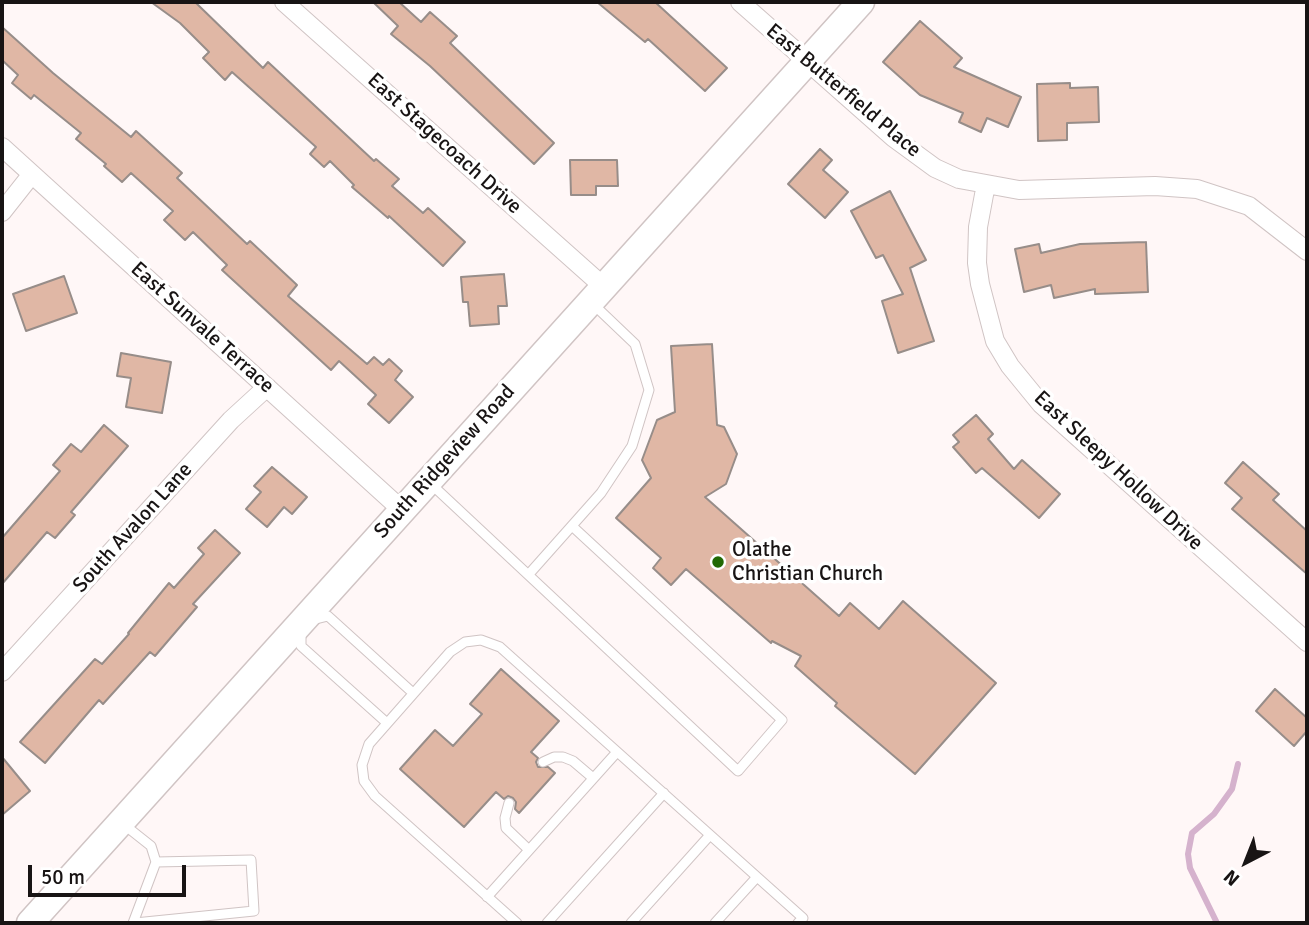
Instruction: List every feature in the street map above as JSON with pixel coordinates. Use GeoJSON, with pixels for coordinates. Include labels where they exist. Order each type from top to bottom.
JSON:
{"type":"FeatureCollection","features":[{"type":"Feature","properties":{"kind":"main road","name":"South Ridgeview Road"},"geometry":{"type":"LineString","coordinates":[[30,923],[861,2]]}},
{"type":"Feature","properties":{"kind":"street","name":"East Stagecoach Drive"},"geometry":{"type":"LineString","coordinates":[[285,2],[597,295]]}},
{"type":"Feature","properties":{"kind":"street","name":"East Butterfield Place"},"geometry":{"type":"LineString","coordinates":[[740,2],[894,138],[935,168],[959,178],[1019,190],[1155,186],[1198,190],[1249,206],[1307,251]]}},
{"type":"Feature","properties":{"kind":"street","name":"East Sunvale Terrace"},"geometry":{"type":"LineString","coordinates":[[2,147],[402,510]]}},
{"type":"Feature","properties":{"kind":"street"},"geometry":{"type":"LineString","coordinates":[[2,212],[32,174]]}},
{"type":"Feature","properties":{"kind":"street","name":"East Sleepy Hollow Drive"},"geometry":{"type":"LineString","coordinates":[[986,184],[978,227],[977,263],[995,341],[1010,366],[1041,404],[1307,642]]}},
{"type":"Feature","properties":{"kind":"street","name":"South Avalon Lane"},"geometry":{"type":"LineString","coordinates":[[2,672],[231,420],[267,387]]}},
{"type":"Feature","properties":{"kind":"lane"},"geometry":{"type":"LineString","coordinates":[[529,574],[601,493],[632,446],[649,390],[635,344],[597,295]]}},
{"type":"Feature","properties":{"kind":"lane"},"geometry":{"type":"LineString","coordinates":[[427,481],[738,771],[782,720],[572,526]]}},
{"type":"Feature","properties":{"kind":"lane"},"geometry":{"type":"LineString","coordinates":[[387,723],[301,646],[301,622],[328,617],[414,693]]}},
{"type":"Feature","properties":{"kind":"lane"},"geometry":{"type":"LineString","coordinates":[[517,923],[375,796],[364,781],[362,765],[369,744],[450,652],[465,642],[481,640],[500,647],[803,918],[798,923]]}},
{"type":"Feature","properties":{"kind":"lane"},"geometry":{"type":"LineString","coordinates":[[487,897],[617,752]]}},
{"type":"Feature","properties":{"kind":"lane"},"geometry":{"type":"LineString","coordinates":[[543,762],[554,757],[564,757],[593,778]]}},
{"type":"Feature","properties":{"kind":"lane"},"geometry":{"type":"LineString","coordinates":[[547,923],[664,793]]}},
{"type":"Feature","properties":{"kind":"lane"},"geometry":{"type":"LineString","coordinates":[[509,803],[505,818],[506,828],[529,850]]}},
{"type":"Feature","properties":{"kind":"lane"},"geometry":{"type":"LineString","coordinates":[[121,822],[151,846],[156,862],[134,923],[254,911],[251,860],[156,862]]}},
{"type":"Feature","properties":{"kind":"lane"},"geometry":{"type":"LineString","coordinates":[[631,923],[710,835]]}},
{"type":"Feature","properties":{"kind":"lane"},"geometry":{"type":"LineString","coordinates":[[715,923],[757,877]]}},
{"type":"Feature","properties":{"kind":"building"},"geometry":{"type":"Polygon","coordinates":[[[151,2],[195,2],[263,68],[268,62],[374,161],[376,159],[399,179],[392,186],[423,213],[428,208],[465,242],[443,266],[389,216],[388,218],[352,187],[354,185],[330,161],[324,167],[310,154],[316,147],[232,72],[225,80],[203,58],[209,52],[180,23],[151,2]]]}},
{"type":"Feature","properties":{"kind":"building"},"geometry":{"type":"Polygon","coordinates":[[[373,2],[399,2],[421,22],[430,12],[457,36],[450,43],[554,143],[534,164],[430,66],[391,34],[398,26],[373,2]]]}},
{"type":"Feature","properties":{"kind":"building"},"geometry":{"type":"Polygon","coordinates":[[[597,2],[655,2],[727,68],[705,91],[648,39],[645,42],[597,2]]]}},
{"type":"Feature","properties":{"kind":"building"},"geometry":{"type":"Polygon","coordinates":[[[920,21],[962,58],[954,67],[1021,97],[1008,127],[987,118],[981,132],[959,122],[963,113],[920,95],[883,62],[920,21]]]}},
{"type":"Feature","properties":{"kind":"building"},"geometry":{"type":"Polygon","coordinates":[[[2,27],[131,137],[136,131],[182,173],[177,178],[247,244],[250,241],[297,285],[288,296],[367,364],[374,357],[383,365],[389,359],[402,371],[395,380],[413,397],[389,423],[368,404],[376,395],[339,361],[331,370],[222,270],[227,265],[193,232],[185,240],[164,220],[173,211],[131,173],[122,182],[104,166],[106,164],[76,139],[81,133],[34,95],[31,99],[12,83],[18,75],[2,60],[2,27]]]}},
{"type":"Feature","properties":{"kind":"building"},"geometry":{"type":"Polygon","coordinates":[[[1070,83],[1070,88],[1098,87],[1099,122],[1067,123],[1067,140],[1038,141],[1037,84],[1070,83]]]}},
{"type":"Feature","properties":{"kind":"building"},"geometry":{"type":"Polygon","coordinates":[[[820,149],[832,160],[823,170],[848,192],[825,218],[788,184],[820,149]]]}},
{"type":"Feature","properties":{"kind":"building"},"geometry":{"type":"Polygon","coordinates":[[[570,160],[617,160],[618,186],[596,186],[596,195],[571,195],[570,160]]]}},
{"type":"Feature","properties":{"kind":"building"},"geometry":{"type":"Polygon","coordinates":[[[890,191],[926,260],[910,268],[934,341],[898,353],[882,301],[903,294],[883,255],[876,258],[851,211],[890,191]]]}},
{"type":"Feature","properties":{"kind":"building"},"geometry":{"type":"Polygon","coordinates":[[[1146,242],[1148,292],[1095,294],[1095,289],[1054,298],[1051,285],[1024,292],[1015,249],[1039,244],[1041,253],[1080,244],[1146,242]]]}},
{"type":"Feature","properties":{"kind":"building"},"geometry":{"type":"Polygon","coordinates":[[[504,274],[507,306],[498,306],[499,324],[470,326],[468,302],[463,302],[461,277],[504,274]]]}},
{"type":"Feature","properties":{"kind":"building"},"geometry":{"type":"Polygon","coordinates":[[[64,276],[77,313],[26,331],[13,294],[64,276]]]}},
{"type":"Feature","properties":{"kind":"building","name":"Olathe Christian Church"},"geometry":{"type":"Polygon","coordinates":[[[712,344],[717,425],[724,427],[737,454],[726,484],[705,497],[839,616],[850,603],[879,629],[903,601],[996,683],[915,774],[835,706],[837,703],[795,666],[801,656],[772,641],[771,643],[686,569],[671,585],[653,568],[661,558],[616,518],[651,478],[642,460],[657,420],[675,412],[671,346],[712,344]]]}},
{"type":"Feature","properties":{"kind":"building"},"geometry":{"type":"Polygon","coordinates":[[[121,353],[171,362],[162,413],[126,407],[131,378],[117,376],[121,353]]]}},
{"type":"Feature","properties":{"kind":"building"},"geometry":{"type":"Polygon","coordinates":[[[976,415],[993,434],[988,439],[1014,469],[1022,460],[1060,494],[1039,518],[982,468],[976,473],[953,447],[959,442],[953,435],[976,415]]]}},
{"type":"Feature","properties":{"kind":"building"},"geometry":{"type":"Polygon","coordinates":[[[104,425],[128,446],[71,512],[75,515],[55,538],[47,532],[2,584],[2,538],[60,471],[53,465],[71,444],[81,452],[104,425]]]}},
{"type":"Feature","properties":{"kind":"building"},"geometry":{"type":"Polygon","coordinates":[[[1243,462],[1279,494],[1273,500],[1307,531],[1307,574],[1232,509],[1242,498],[1225,483],[1243,462]]]}},
{"type":"Feature","properties":{"kind":"building"},"geometry":{"type":"Polygon","coordinates":[[[272,467],[307,497],[292,514],[284,507],[267,527],[246,509],[261,492],[254,486],[272,467]]]}},
{"type":"Feature","properties":{"kind":"building"},"geometry":{"type":"Polygon","coordinates":[[[215,530],[240,553],[193,604],[197,607],[155,656],[150,652],[103,704],[99,700],[45,763],[20,742],[95,659],[102,664],[169,583],[174,588],[204,554],[198,548],[215,530]]]}},
{"type":"Feature","properties":{"kind":"building"},"geometry":{"type":"Polygon","coordinates":[[[501,669],[559,721],[531,752],[538,758],[538,767],[548,767],[555,773],[519,813],[515,809],[516,802],[513,798],[508,796],[504,799],[496,792],[464,827],[400,769],[435,730],[453,746],[482,714],[470,704],[501,669]]]}},
{"type":"Feature","properties":{"kind":"building"},"geometry":{"type":"Polygon","coordinates":[[[1275,689],[1307,718],[1307,731],[1294,746],[1256,711],[1275,689]]]}},
{"type":"Feature","properties":{"kind":"building"},"geometry":{"type":"Polygon","coordinates":[[[2,757],[30,791],[2,815],[2,757]]]}},
{"type":"Feature","properties":{"kind":"waterway"},"geometry":{"type":"LineString","coordinates":[[1217,923],[1190,868],[1188,854],[1192,833],[1214,814],[1232,789],[1238,764]]}},
{"type":"Feature","properties":{"kind":"place","name":"Olathe Christian Church"},"geometry":{"type":"Point","coordinates":[718,562]}}]}
